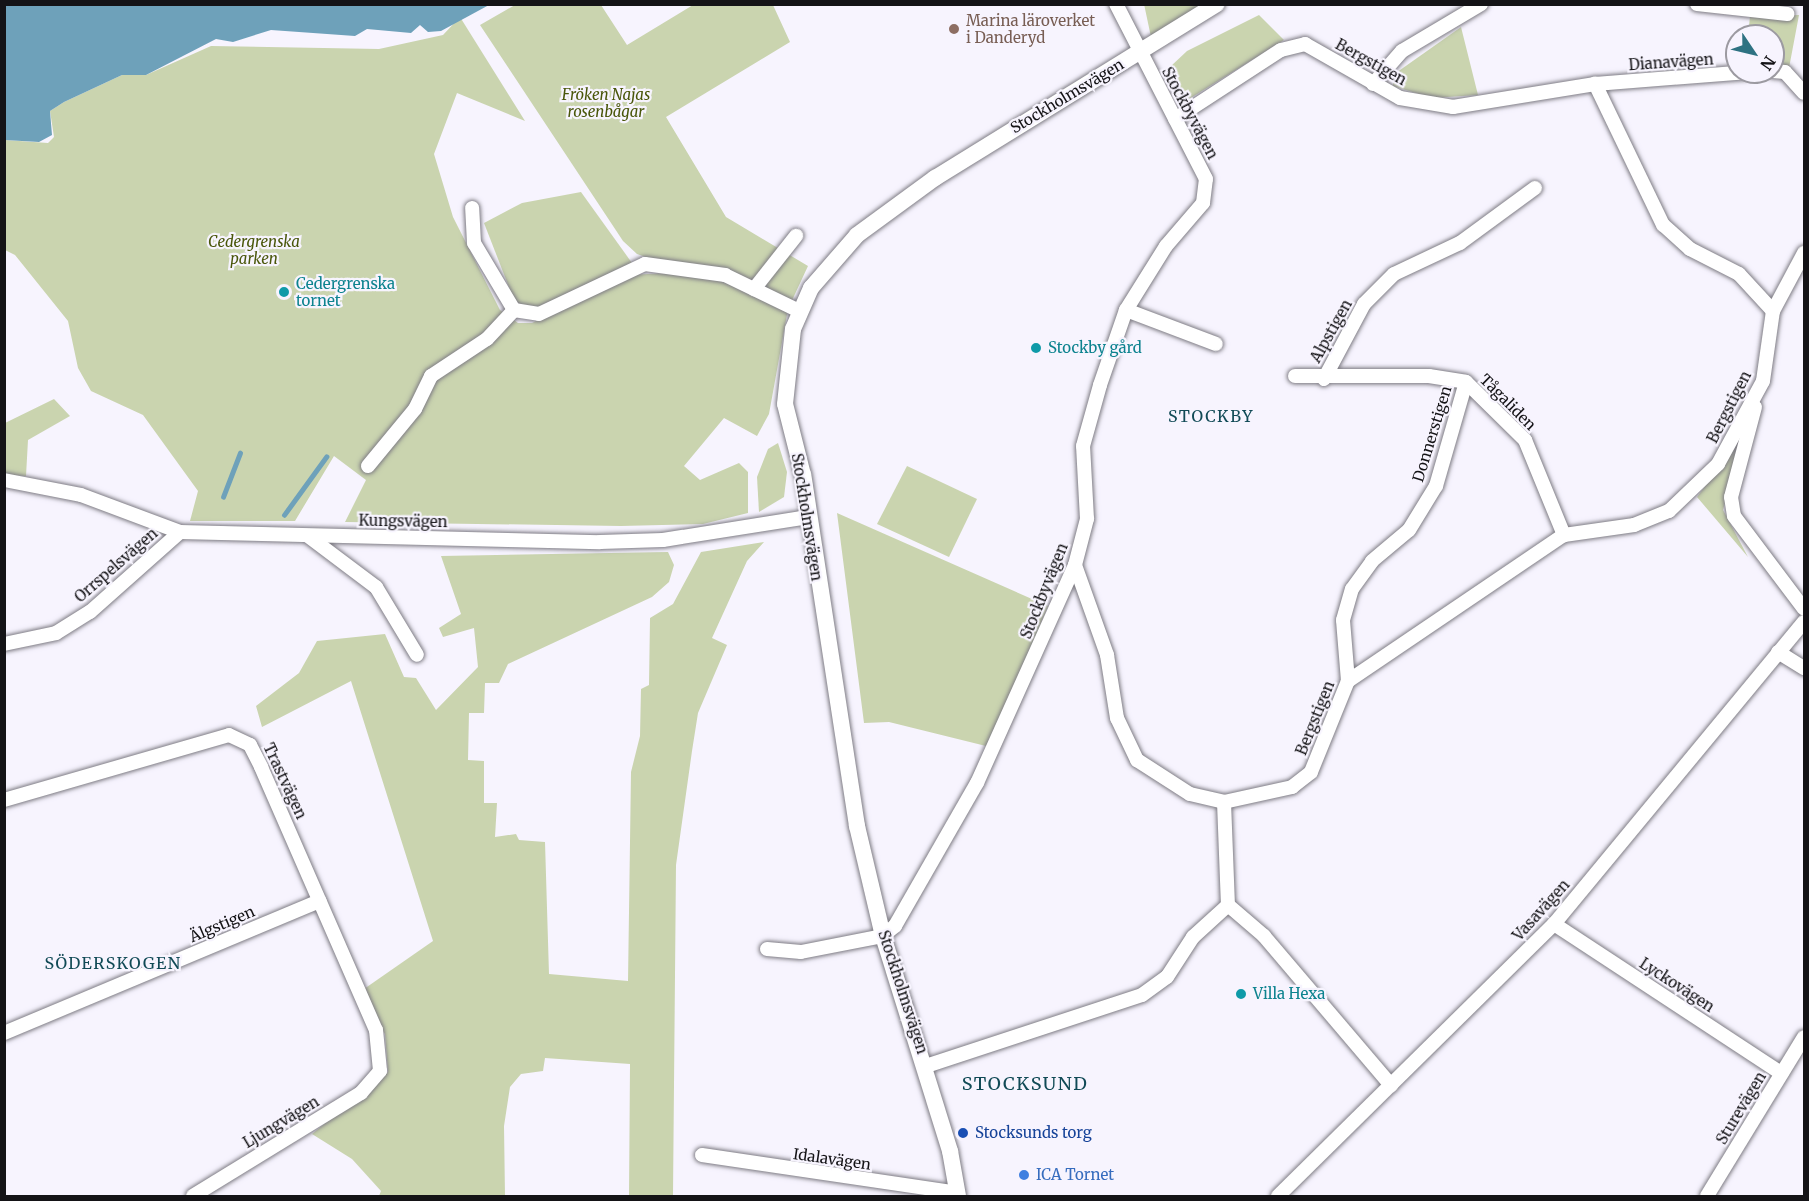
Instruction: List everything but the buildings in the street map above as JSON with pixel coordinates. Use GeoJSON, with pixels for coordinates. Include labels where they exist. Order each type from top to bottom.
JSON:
{"type":"FeatureCollection","features":[{"type":"Feature","properties":{"kind":"street","name":"Stockbyvägen"},"geometry":{"type":"LineString","coordinates":[[883,936],[895,926],[977,783],[1076,565],[1087,519],[1083,446],[1126,310],[1166,246],[1203,203],[1206,179],[1116,4]]}},
{"type":"Feature","properties":{"kind":"street","name":"Stockholmsvägen"},"geometry":{"type":"LineString","coordinates":[[958,1195],[926,1066],[883,936],[857,826],[808,517],[785,404],[799,311],[830,261],[865,228],[945,171],[1217,4]]}},
{"type":"Feature","properties":{"kind":"street"},"geometry":{"type":"LineString","coordinates":[[1372,84],[1402,51],[1481,4]]}},
{"type":"Feature","properties":{"kind":"street"},"geometry":{"type":"LineString","coordinates":[[1697,4],[1787,14]]}},
{"type":"Feature","properties":{"kind":"street","name":"Bergstigen"},"geometry":{"type":"LineString","coordinates":[[1175,119],[1281,50],[1305,44],[1400,98],[1453,107],[1595,84]]}},
{"type":"Feature","properties":{"kind":"street"},"geometry":{"type":"LineString","coordinates":[[1785,72],[1803,87]]}},
{"type":"Feature","properties":{"kind":"street","name":"Dianavägen"},"geometry":{"type":"LineString","coordinates":[[1595,84],[1725,74]]}},
{"type":"Feature","properties":{"kind":"street"},"geometry":{"type":"LineString","coordinates":[[1595,84],[1662,225],[1690,249],[1739,274],[1773,311],[1804,254]]}},
{"type":"Feature","properties":{"kind":"street","name":"Alpstigen"},"geometry":{"type":"LineString","coordinates":[[1324,379],[1372,297],[1394,274],[1460,243],[1535,188]]}},
{"type":"Feature","properties":{"kind":"street"},"geometry":{"type":"LineString","coordinates":[[472,208],[474,243],[514,310]]}},
{"type":"Feature","properties":{"kind":"street"},"geometry":{"type":"LineString","coordinates":[[754,289],[796,236]]}},
{"type":"Feature","properties":{"kind":"street"},"geometry":{"type":"LineString","coordinates":[[514,310],[539,314],[645,264],[725,274],[799,311]]}},
{"type":"Feature","properties":{"kind":"street"},"geometry":{"type":"LineString","coordinates":[[368,466],[415,410],[431,376],[487,339],[514,310]]}},
{"type":"Feature","properties":{"kind":"street"},"geometry":{"type":"LineString","coordinates":[[1126,310],[1216,344]]}},
{"type":"Feature","properties":{"kind":"street","name":"Bergstigen"},"geometry":{"type":"LineString","coordinates":[[1224,802],[1292,787],[1311,772],[1348,681],[1564,536],[1634,525],[1669,511],[1718,464],[1763,381],[1773,311]]}},
{"type":"Feature","properties":{"kind":"street","name":"Tågaliden"},"geometry":{"type":"LineString","coordinates":[[1295,376],[1324,379],[1429,376],[1466,382],[1525,440],[1564,536]]}},
{"type":"Feature","properties":{"kind":"street"},"geometry":{"type":"LineString","coordinates":[[1763,381],[1732,506],[1767,563],[1804,609]]}},
{"type":"Feature","properties":{"kind":"street","name":"Donnerstigen"},"geometry":{"type":"LineString","coordinates":[[1348,681],[1343,620],[1352,589],[1372,561],[1409,530],[1436,486],[1466,382]]}},
{"type":"Feature","properties":{"kind":"street","name":"Kungsvägen"},"geometry":{"type":"LineString","coordinates":[[4,480],[81,495],[180,532],[610,542],[663,540],[808,517]]}},
{"type":"Feature","properties":{"kind":"street","name":"Orrspelsvägen"},"geometry":{"type":"LineString","coordinates":[[4,644],[56,633],[90,612],[180,532]]}},
{"type":"Feature","properties":{"kind":"street"},"geometry":{"type":"LineString","coordinates":[[308,536],[376,586],[417,655]]}},
{"type":"Feature","properties":{"kind":"street"},"geometry":{"type":"LineString","coordinates":[[1076,565],[1107,655],[1117,718],[1137,760],[1190,794],[1224,802],[1228,905],[1264,936],[1391,1085]]}},
{"type":"Feature","properties":{"kind":"street","name":"Vasavägen"},"geometry":{"type":"LineString","coordinates":[[1278,1197],[1554,924],[1804,622]]}},
{"type":"Feature","properties":{"kind":"street"},"geometry":{"type":"LineString","coordinates":[[1778,652],[1804,668]]}},
{"type":"Feature","properties":{"kind":"street","name":"Trastvägen"},"geometry":{"type":"LineString","coordinates":[[4,800],[229,735],[250,745],[376,1030],[380,1071]]}},
{"type":"Feature","properties":{"kind":"street","name":"Älgstigen"},"geometry":{"type":"LineString","coordinates":[[4,1033],[320,901]]}},
{"type":"Feature","properties":{"kind":"street"},"geometry":{"type":"LineString","coordinates":[[926,1066],[1000,1044],[1142,995],[1167,977],[1193,938],[1228,905]]}},
{"type":"Feature","properties":{"kind":"street","name":"Lyckovägen"},"geometry":{"type":"LineString","coordinates":[[1554,924],[1781,1073]]}},
{"type":"Feature","properties":{"kind":"street"},"geometry":{"type":"LineString","coordinates":[[767,950],[801,952],[883,936]]}},
{"type":"Feature","properties":{"kind":"street","name":"Sturevägen"},"geometry":{"type":"LineString","coordinates":[[1707,1197],[1804,1037]]}},
{"type":"Feature","properties":{"kind":"street","name":"Ljungvägen"},"geometry":{"type":"LineString","coordinates":[[193,1197],[361,1093],[380,1071]]}},
{"type":"Feature","properties":{"kind":"street","name":"Idalavägen"},"geometry":{"type":"LineString","coordinates":[[702,1155],[958,1195]]}},
{"type":"Feature","properties":{"kind":"green space"},"geometry":{"type":"Polygon","coordinates":[[[1144,4],[1202,5],[1151,37],[1144,4]]]}},
{"type":"Feature","properties":{"kind":"green space","name":"Cedergrenska parken"},"geometry":{"type":"Polygon","coordinates":[[[515,5],[601,5],[627,45],[693,5],[773,5],[790,42],[666,117],[726,217],[808,266],[788,309],[769,414],[757,436],[724,418],[684,466],[700,480],[739,463],[748,472],[748,513],[703,524],[621,526],[345,522],[366,480],[334,456],[295,521],[190,521],[198,491],[143,415],[91,391],[78,368],[68,321],[15,255],[5,250],[5,140],[48,143],[54,137],[50,111],[64,102],[122,75],[146,75],[211,46],[379,49],[443,35],[460,17],[525,121],[457,93],[434,154],[453,217],[500,310],[518,323],[532,323],[629,275],[724,270],[660,262],[637,254],[623,241],[480,25],[515,5]]]}},
{"type":"Feature","properties":{"kind":"green space"},"geometry":{"type":"Polygon","coordinates":[[[1259,15],[1284,40],[1189,99],[1174,93],[1170,67],[1187,51],[1259,15]]]}},
{"type":"Feature","properties":{"kind":"green space"},"geometry":{"type":"Polygon","coordinates":[[[1799,15],[1789,68],[1785,67],[1785,24],[1749,24],[1750,16],[1799,15]]]}},
{"type":"Feature","properties":{"kind":"green space"},"geometry":{"type":"Polygon","coordinates":[[[1461,27],[1478,95],[1432,98],[1393,86],[1393,75],[1461,27]]]}},
{"type":"Feature","properties":{"kind":"green space"},"geometry":{"type":"Polygon","coordinates":[[[581,192],[632,263],[541,308],[523,307],[514,300],[484,223],[522,203],[581,192]]]}},
{"type":"Feature","properties":{"kind":"green space"},"geometry":{"type":"Polygon","coordinates":[[[54,399],[70,416],[28,440],[26,476],[5,475],[5,423],[54,399]]]}},
{"type":"Feature","properties":{"kind":"green space"},"geometry":{"type":"Polygon","coordinates":[[[1751,409],[1723,510],[1748,557],[1697,497],[1734,448],[1751,409]]]}},
{"type":"Feature","properties":{"kind":"green space"},"geometry":{"type":"Polygon","coordinates":[[[778,443],[787,472],[784,497],[759,512],[757,477],[768,449],[778,443]]]}},
{"type":"Feature","properties":{"kind":"green space"},"geometry":{"type":"Polygon","coordinates":[[[907,466],[977,499],[949,557],[877,524],[907,466]]]}},
{"type":"Feature","properties":{"kind":"green space"},"geometry":{"type":"Polygon","coordinates":[[[837,513],[1048,606],[990,747],[889,722],[864,723],[837,513]]]}},
{"type":"Feature","properties":{"kind":"green space"},"geometry":{"type":"Polygon","coordinates":[[[764,542],[747,561],[712,638],[727,645],[698,713],[676,865],[673,1196],[629,1196],[630,1064],[545,1058],[543,1071],[521,1074],[510,1087],[504,1126],[505,1196],[379,1196],[381,1191],[352,1159],[312,1134],[388,1072],[385,1034],[365,1005],[364,989],[433,941],[351,681],[262,727],[256,706],[299,673],[317,641],[385,634],[404,677],[416,678],[436,710],[478,667],[474,628],[443,637],[439,628],[461,614],[441,556],[668,552],[674,565],[669,582],[652,597],[508,664],[499,683],[485,683],[484,713],[469,713],[468,760],[484,761],[484,803],[497,803],[495,837],[516,834],[519,840],[545,842],[549,974],[628,981],[631,772],[640,736],[641,689],[649,685],[650,618],[673,604],[701,552],[764,542]]]}},
{"type":"Feature","properties":{"kind":"water"},"geometry":{"type":"Polygon","coordinates":[[[4,5],[489,5],[441,31],[428,32],[420,25],[411,33],[367,29],[355,36],[271,30],[233,42],[216,39],[146,75],[122,75],[64,102],[50,111],[52,135],[39,142],[5,140],[4,5]]]}},
{"type":"Feature","properties":{"kind":"waterway"},"geometry":{"type":"LineString","coordinates":[[223,497],[240,453]]}},
{"type":"Feature","properties":{"kind":"waterway"},"geometry":{"type":"LineString","coordinates":[[284,515],[326,457]]}},
{"type":"Feature","properties":{"kind":"place","name":"Marina läroverket i Danderyd"},"geometry":{"type":"Point","coordinates":[954,29]}},
{"type":"Feature","properties":{"kind":"place","name":"Cedergrenska tornet"},"geometry":{"type":"Point","coordinates":[284,292]}},
{"type":"Feature","properties":{"kind":"place","name":"Stockby gård"},"geometry":{"type":"Point","coordinates":[1036,348]}},
{"type":"Feature","properties":{"kind":"place","name":"Villa Hexa"},"geometry":{"type":"Point","coordinates":[1241,994]}},
{"type":"Feature","properties":{"kind":"place","name":"Stocksunds torg"},"geometry":{"type":"Point","coordinates":[963,1133]}},
{"type":"Feature","properties":{"kind":"place","name":"ICA Tornet"},"geometry":{"type":"Point","coordinates":[1024,1175]}},
{"type":"Feature","properties":{"kind":"district","name":"STOCKBY"},"geometry":{"type":"Point","coordinates":[1211,416]}},
{"type":"Feature","properties":{"kind":"district","name":"SÖDERSKOGEN"},"geometry":{"type":"Point","coordinates":[113,963]}},
{"type":"Feature","properties":{"kind":"district","name":"STOCKSUND"},"geometry":{"type":"Point","coordinates":[1025,1084]}},
{"type":"Feature","properties":{"kind":"park label","name":"Fröken Najas rosenbågar"},"geometry":{"type":"Point","coordinates":[606,102]}}]}
